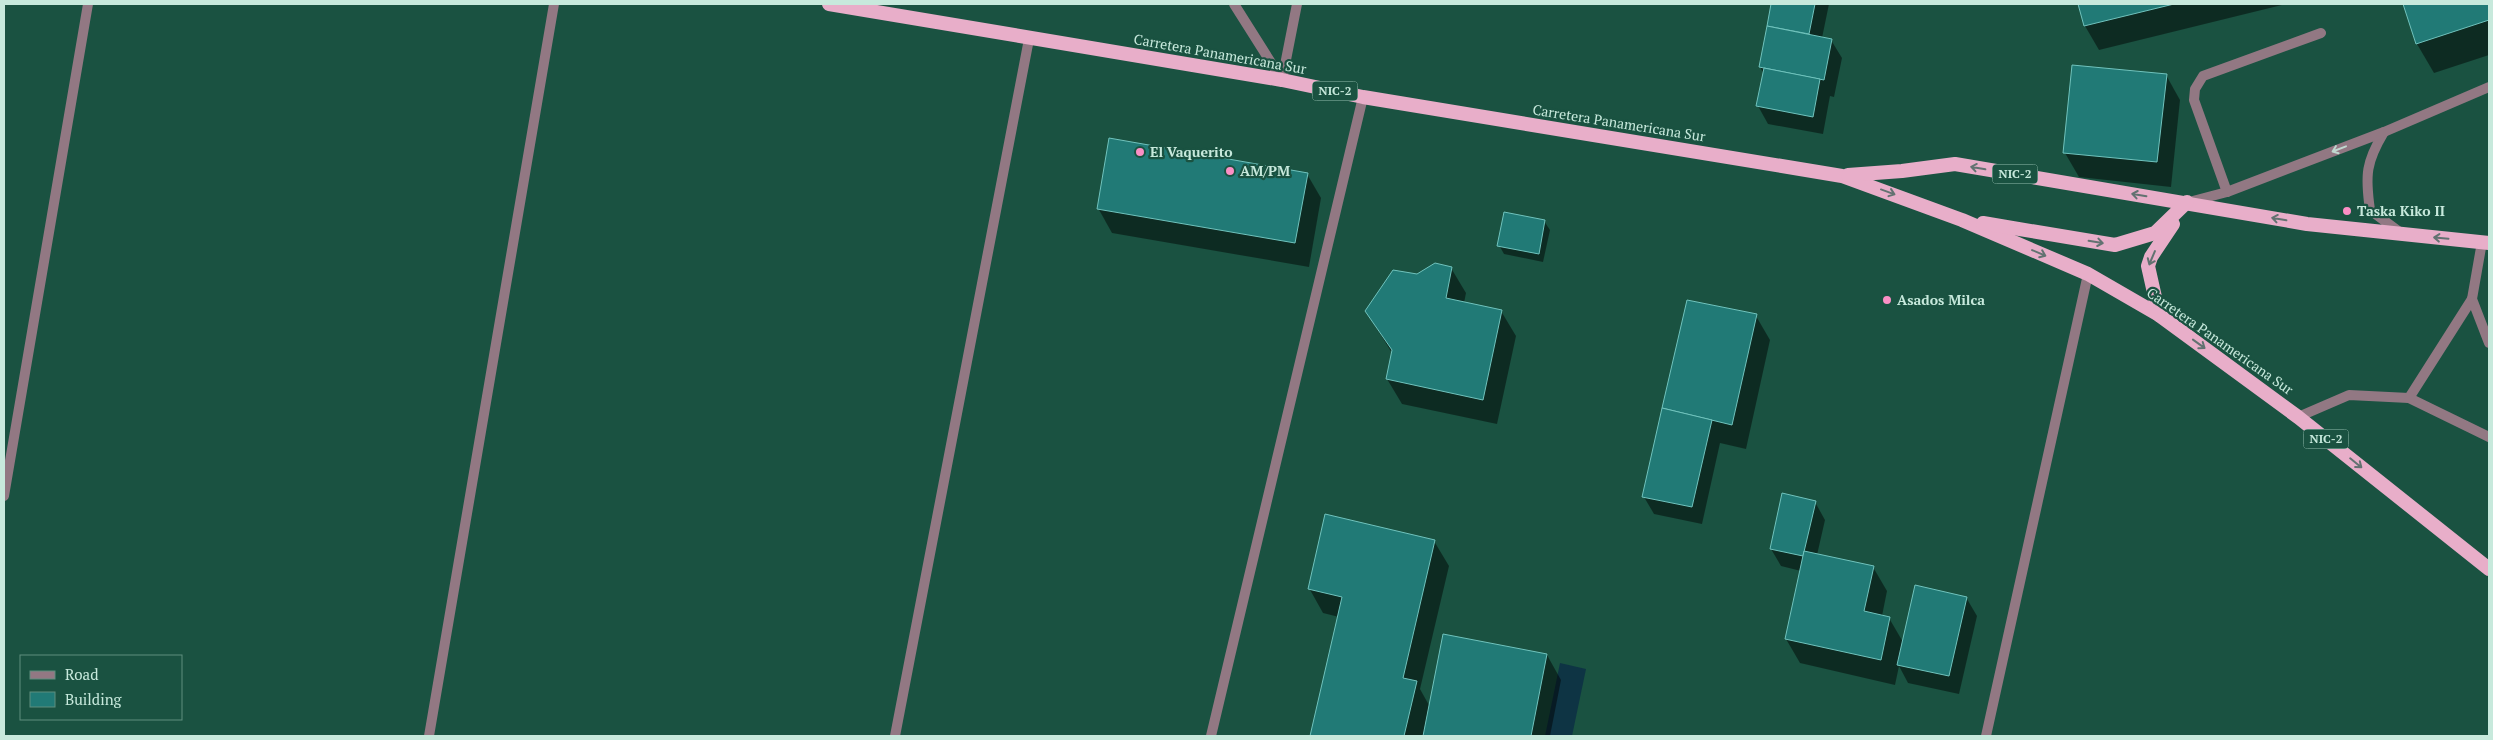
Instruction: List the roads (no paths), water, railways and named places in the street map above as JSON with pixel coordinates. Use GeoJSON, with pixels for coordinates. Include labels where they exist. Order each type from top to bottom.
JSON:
{"type":"FeatureCollection","features":[{"type":"Feature","properties":{"kind":"highway","name":"Carretera Panamericana Sur"},"geometry":{"type":"LineString","coordinates":[[829,4],[1282,80],[1363,97],[1842,176],[1962,220],[2088,274],[2160,315],[2298,417],[2489,569]]}},
{"type":"Feature","properties":{"kind":"highway","name":"Carretera Panamericana Sur"},"geometry":{"type":"LineString","coordinates":[[1842,176],[1955,164],[2308,224],[2486,242]]}},
{"type":"Feature","properties":{"kind":"highway"},"geometry":{"type":"LineString","coordinates":[[1962,220],[2115,245],[2155,233],[2187,202]]}},
{"type":"Feature","properties":{"kind":"highway"},"geometry":{"type":"LineString","coordinates":[[2160,315],[2148,266],[2151,257],[2187,202]]}},
{"type":"Feature","properties":{"kind":"street"},"geometry":{"type":"LineString","coordinates":[[4,496],[88,4]]}},
{"type":"Feature","properties":{"kind":"street"},"geometry":{"type":"LineString","coordinates":[[429,736],[554,4]]}},
{"type":"Feature","properties":{"kind":"street"},"geometry":{"type":"LineString","coordinates":[[1234,4],[1282,80]]}},
{"type":"Feature","properties":{"kind":"street"},"geometry":{"type":"LineString","coordinates":[[1282,80],[1297,4]]}},
{"type":"Feature","properties":{"kind":"street"},"geometry":{"type":"LineString","coordinates":[[2227,192],[2194,100],[2195,89],[2203,76],[2321,33]]}},
{"type":"Feature","properties":{"kind":"street"},"geometry":{"type":"LineString","coordinates":[[894,736],[1029,38]]}},
{"type":"Feature","properties":{"kind":"street"},"geometry":{"type":"LineString","coordinates":[[2187,202],[2227,192],[2384,132],[2489,87]]}},
{"type":"Feature","properties":{"kind":"street"},"geometry":{"type":"LineString","coordinates":[[1211,736],[1363,97]]}},
{"type":"Feature","properties":{"kind":"street"},"geometry":{"type":"LineString","coordinates":[[2384,132],[2372,152],[2366,180],[2370,210],[2404,235]]}},
{"type":"Feature","properties":{"kind":"street"},"geometry":{"type":"LineString","coordinates":[[2409,398],[2472,299],[2486,242]]}},
{"type":"Feature","properties":{"kind":"street"},"geometry":{"type":"LineString","coordinates":[[1986,736],[2088,274]]}},
{"type":"Feature","properties":{"kind":"street"},"geometry":{"type":"LineString","coordinates":[[2472,299],[2489,343]]}},
{"type":"Feature","properties":{"kind":"street"},"geometry":{"type":"LineString","coordinates":[[2298,417],[2349,395],[2409,398],[2489,437]]}},
{"type":"Feature","properties":{"kind":"water"},"geometry":{"type":"Polygon","coordinates":[[[1560,663],[1586,669],[1572,736],[1545,736],[1560,663]]]}},
{"type":"Feature","properties":{"kind":"place","name":"El Vaquerito"},"geometry":{"type":"Point","coordinates":[1140,152]}},
{"type":"Feature","properties":{"kind":"place","name":"AM/PM"},"geometry":{"type":"Point","coordinates":[1230,171]}},
{"type":"Feature","properties":{"kind":"place","name":"Taska Kiko II"},"geometry":{"type":"Point","coordinates":[2347,211]}},
{"type":"Feature","properties":{"kind":"place","name":"Asados Milca"},"geometry":{"type":"Point","coordinates":[1887,300]}}]}
